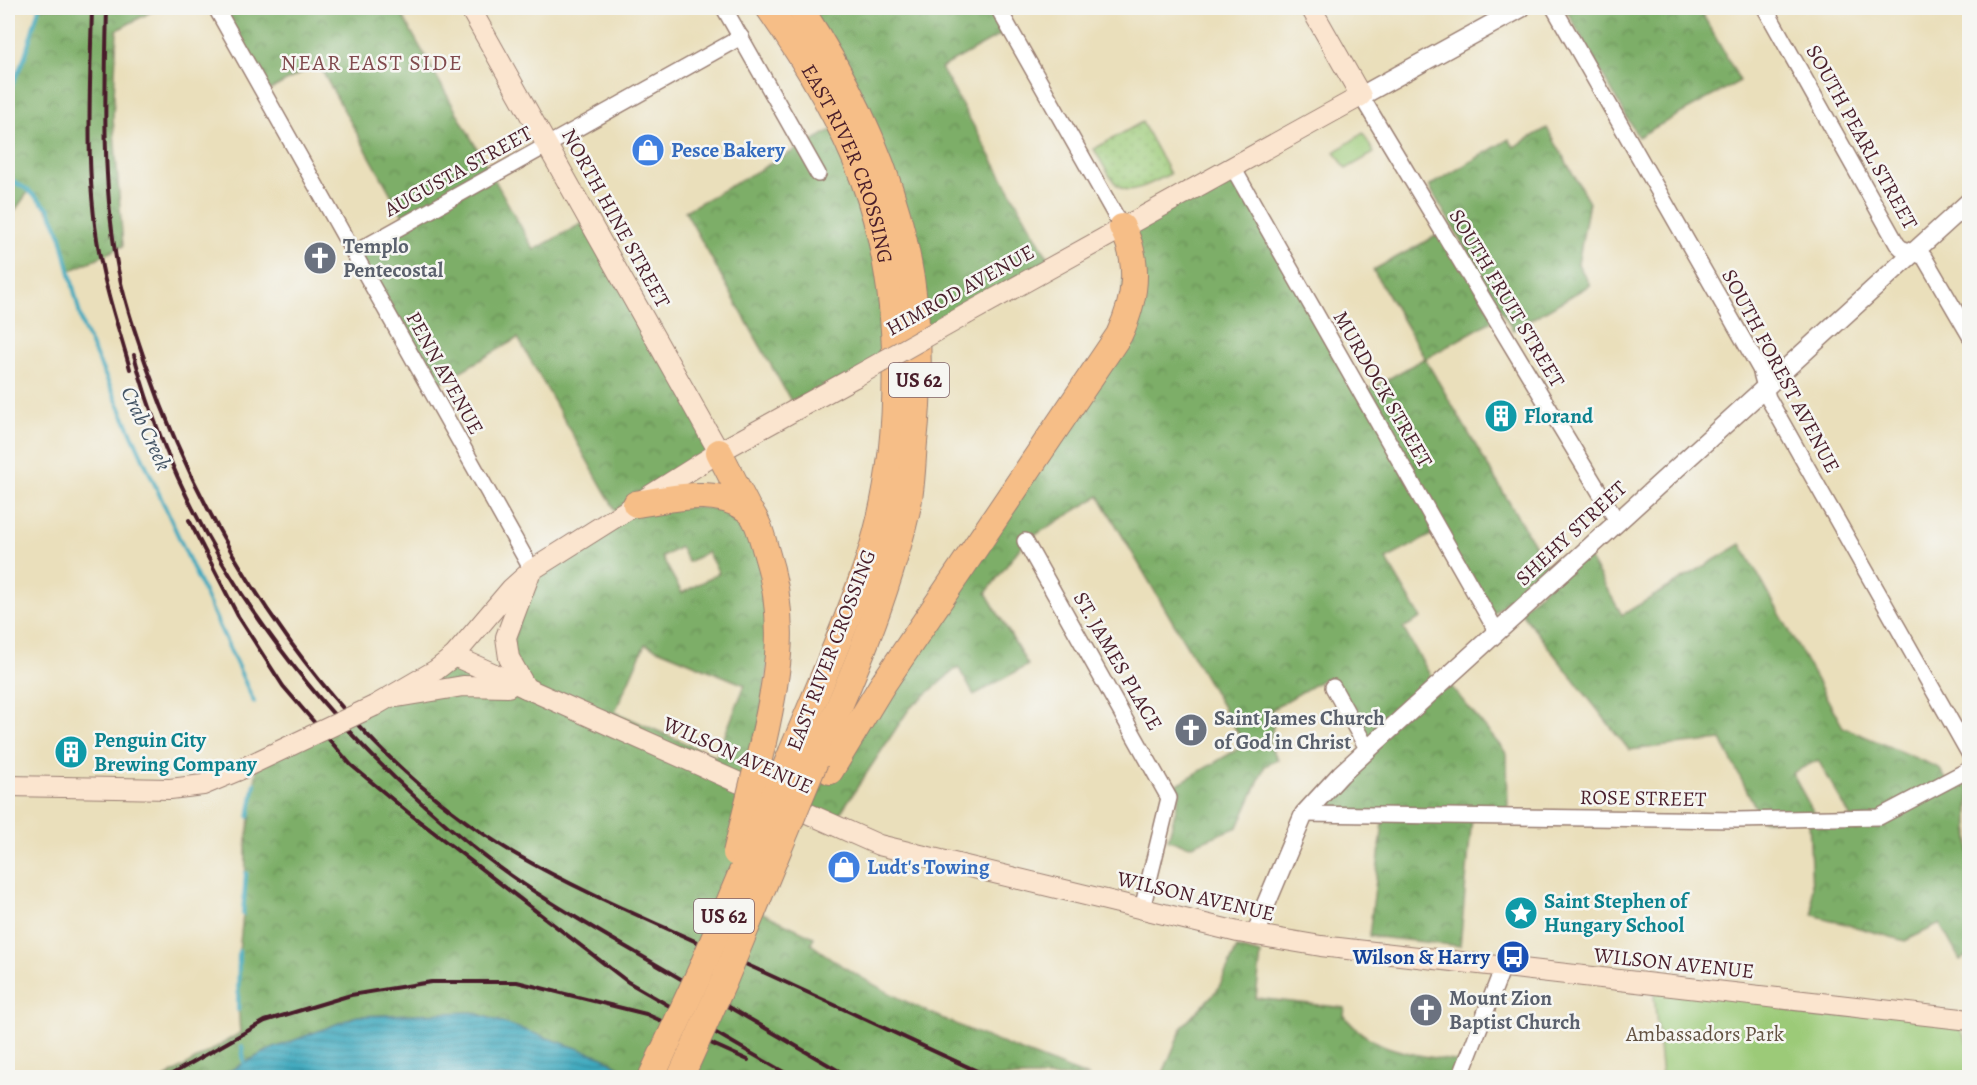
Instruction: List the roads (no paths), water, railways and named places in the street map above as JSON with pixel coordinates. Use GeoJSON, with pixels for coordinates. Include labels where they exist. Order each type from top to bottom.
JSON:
{"type":"FeatureCollection","features":[{"type":"Feature","properties":{"kind":"highway","name":"EAST RIVER CROSSING"},"geometry":{"type":"LineString","coordinates":[[769,8],[792,40],[839,126],[864,180],[883,252],[895,336],[894,422],[884,490],[868,560],[842,633],[812,761]]}},
{"type":"Feature","properties":{"kind":"highway","name":"EAST RIVER CROSSING"},"geometry":{"type":"LineString","coordinates":[[651,1077],[717,930],[812,761],[840,705],[885,586],[907,512],[920,370],[916,296],[887,183],[857,105],[834,60],[800,8]]}},
{"type":"Feature","properties":{"kind":"highway"},"geometry":{"type":"LineString","coordinates":[[812,761],[881,687],[1119,335],[1129,315],[1135,283],[1133,258],[1122,227]]}},
{"type":"Feature","properties":{"kind":"highway"},"geometry":{"type":"LineString","coordinates":[[717,930],[777,680],[780,625],[771,567],[761,535],[719,452]]}},
{"type":"Feature","properties":{"kind":"highway"},"geometry":{"type":"LineString","coordinates":[[636,504],[705,495],[718,497],[749,511]]}},
{"type":"Feature","properties":{"kind":"highway","name":"US 62"},"geometry":{"type":"LineString","coordinates":[[680,1077],[755,905],[812,761]]}},
{"type":"Feature","properties":{"kind":"main road","name":"NORTH HINE STREET"},"geometry":{"type":"LineString","coordinates":[[470,8],[719,452]]}},
{"type":"Feature","properties":{"kind":"main road"},"geometry":{"type":"LineString","coordinates":[[1311,8],[1361,96]]}},
{"type":"Feature","properties":{"kind":"main road","name":"HIMROD AVENUE"},"geometry":{"type":"LineString","coordinates":[[382,702],[454,656],[511,589],[532,570],[719,452],[1361,96]]}},
{"type":"Feature","properties":{"kind":"main road"},"geometry":{"type":"LineString","coordinates":[[526,688],[509,658],[506,637],[510,621],[532,570]]}},
{"type":"Feature","properties":{"kind":"main road","name":"WILSON AVENUE"},"geometry":{"type":"LineString","coordinates":[[454,656],[879,844],[1142,909],[1256,936],[1321,946],[1970,1020]]}},
{"type":"Feature","properties":{"kind":"main road"},"geometry":{"type":"LineString","coordinates":[[8,786],[170,789],[202,785],[239,770],[382,702],[468,686],[526,688]]}},
{"type":"Feature","properties":{"kind":"street","name":"PENN AVENUE"},"geometry":{"type":"LineString","coordinates":[[216,8],[532,570]]}},
{"type":"Feature","properties":{"kind":"street"},"geometry":{"type":"LineString","coordinates":[[724,8],[818,174]]}},
{"type":"Feature","properties":{"kind":"street"},"geometry":{"type":"LineString","coordinates":[[998,8],[1122,227]]}},
{"type":"Feature","properties":{"kind":"street","name":"HIMROD AVENUE"},"geometry":{"type":"LineString","coordinates":[[1361,96],[1521,8]]}},
{"type":"Feature","properties":{"kind":"street","name":"SOUTH FOREST AVENUE"},"geometry":{"type":"LineString","coordinates":[[1554,8],[1762,373],[1768,398],[1970,755]]}},
{"type":"Feature","properties":{"kind":"street","name":"SOUTH PEARL STREET"},"geometry":{"type":"LineString","coordinates":[[1765,8],[1897,244],[1925,259],[1970,336]]}},
{"type":"Feature","properties":{"kind":"street","name":"AUGUSTA STREET"},"geometry":{"type":"LineString","coordinates":[[354,253],[741,37]]}},
{"type":"Feature","properties":{"kind":"street","name":"SOUTH FRUIT STREET"},"geometry":{"type":"LineString","coordinates":[[1361,96],[1617,521]]}},
{"type":"Feature","properties":{"kind":"street","name":"MURDOCK STREET"},"geometry":{"type":"LineString","coordinates":[[1232,166],[1497,632]]}},
{"type":"Feature","properties":{"kind":"street","name":"SHEHY STREET"},"geometry":{"type":"LineString","coordinates":[[1256,936],[1264,909],[1304,814],[1368,750],[1970,201]]}},
{"type":"Feature","properties":{"kind":"street","name":"ST. JAMES PLACE"},"geometry":{"type":"LineString","coordinates":[[1025,541],[1169,798],[1142,909]]}},
{"type":"Feature","properties":{"kind":"street"},"geometry":{"type":"LineString","coordinates":[[1333,687],[1368,750]]}},
{"type":"Feature","properties":{"kind":"street","name":"ROSE STREET"},"geometry":{"type":"LineString","coordinates":[[1304,814],[1737,820],[1879,817],[1970,769]]}},
{"type":"Feature","properties":{"kind":"street"},"geometry":{"type":"LineString","coordinates":[[1460,1077],[1503,967]]}},
{"type":"Feature","properties":{"kind":"water"},"geometry":{"type":"Polygon","coordinates":[[[472,1012],[603,1057],[633,1077],[218,1077],[269,1050],[357,1016],[472,1012]]]}},
{"type":"Feature","properties":{"kind":"waterway","name":"Crab Creek"},"geometry":{"type":"LineString","coordinates":[[8,94],[24,59],[39,8]]}},
{"type":"Feature","properties":{"kind":"waterway","name":"Crab Creek"},"geometry":{"type":"LineString","coordinates":[[8,178],[28,190],[49,209],[60,233],[83,327],[254,702]]}},
{"type":"Feature","properties":{"kind":"waterway","name":"Crab Creek"},"geometry":{"type":"LineString","coordinates":[[249,817],[255,783]]}},
{"type":"Feature","properties":{"kind":"waterway","name":"Crab Creek"},"geometry":{"type":"LineString","coordinates":[[243,914],[246,873]]}},
{"type":"Feature","properties":{"kind":"waterway","name":"Crab Creek"},"geometry":{"type":"LineString","coordinates":[[238,1010],[239,951]]}},
{"type":"Feature","properties":{"kind":"waterway","name":"Crab Creek"},"geometry":{"type":"LineString","coordinates":[[242,1046],[244,1062]]}},
{"type":"Feature","properties":{"kind":"railway"},"geometry":{"type":"LineString","coordinates":[[92,8],[90,170],[96,235],[105,280],[130,369]]}},
{"type":"Feature","properties":{"kind":"railway"},"geometry":{"type":"LineString","coordinates":[[107,8],[106,164],[108,196],[125,300],[147,367],[174,438],[208,508],[247,577],[291,643],[341,705],[395,762],[454,812],[517,855],[619,907],[992,1078]]}},
{"type":"Feature","properties":{"kind":"railway"},"geometry":{"type":"LineString","coordinates":[[134,355],[157,427],[187,497],[223,564],[264,627],[311,688],[362,745],[416,798],[473,847],[537,893],[851,1078]]}},
{"type":"Feature","properties":{"kind":"railway"},"geometry":{"type":"LineString","coordinates":[[189,520],[238,616],[283,686],[351,765],[410,814],[628,982],[794,1078]]}},
{"type":"Feature","properties":{"kind":"railway"},"geometry":{"type":"LineString","coordinates":[[165,1078],[265,1021],[351,995],[431,982],[517,982],[646,1014],[748,1060]]}},
{"type":"Feature","properties":{"kind":"place","name":"Pesce Bakery"},"geometry":{"type":"Point","coordinates":[648,150]}},
{"type":"Feature","properties":{"kind":"place","name":"Templo Pentecostal"},"geometry":{"type":"Point","coordinates":[320,258]}},
{"type":"Feature","properties":{"kind":"place","name":"Florand"},"geometry":{"type":"Point","coordinates":[1501,416]}},
{"type":"Feature","properties":{"kind":"place","name":"Saint James Church of God in Christ"},"geometry":{"type":"Point","coordinates":[1191,730]}},
{"type":"Feature","properties":{"kind":"place","name":"Penguin City Brewing Company"},"geometry":{"type":"Point","coordinates":[71,752]}},
{"type":"Feature","properties":{"kind":"place","name":"Ludt's Towing"},"geometry":{"type":"Point","coordinates":[844,867]}},
{"type":"Feature","properties":{"kind":"place","name":"Saint Stephen of Hungary School"},"geometry":{"type":"Point","coordinates":[1521,913]}},
{"type":"Feature","properties":{"kind":"place","name":"Wilson & Harry"},"geometry":{"type":"Point","coordinates":[1513,957]}},
{"type":"Feature","properties":{"kind":"place","name":"Mount Zion Baptist Church"},"geometry":{"type":"Point","coordinates":[1426,1010]}},
{"type":"Feature","properties":{"kind":"district","name":"NEAR EAST SIDE"},"geometry":{"type":"Point","coordinates":[372,62]}},
{"type":"Feature","properties":{"kind":"park label","name":"Ambassadors Park"},"geometry":{"type":"Point","coordinates":[1705,1034]}}]}
